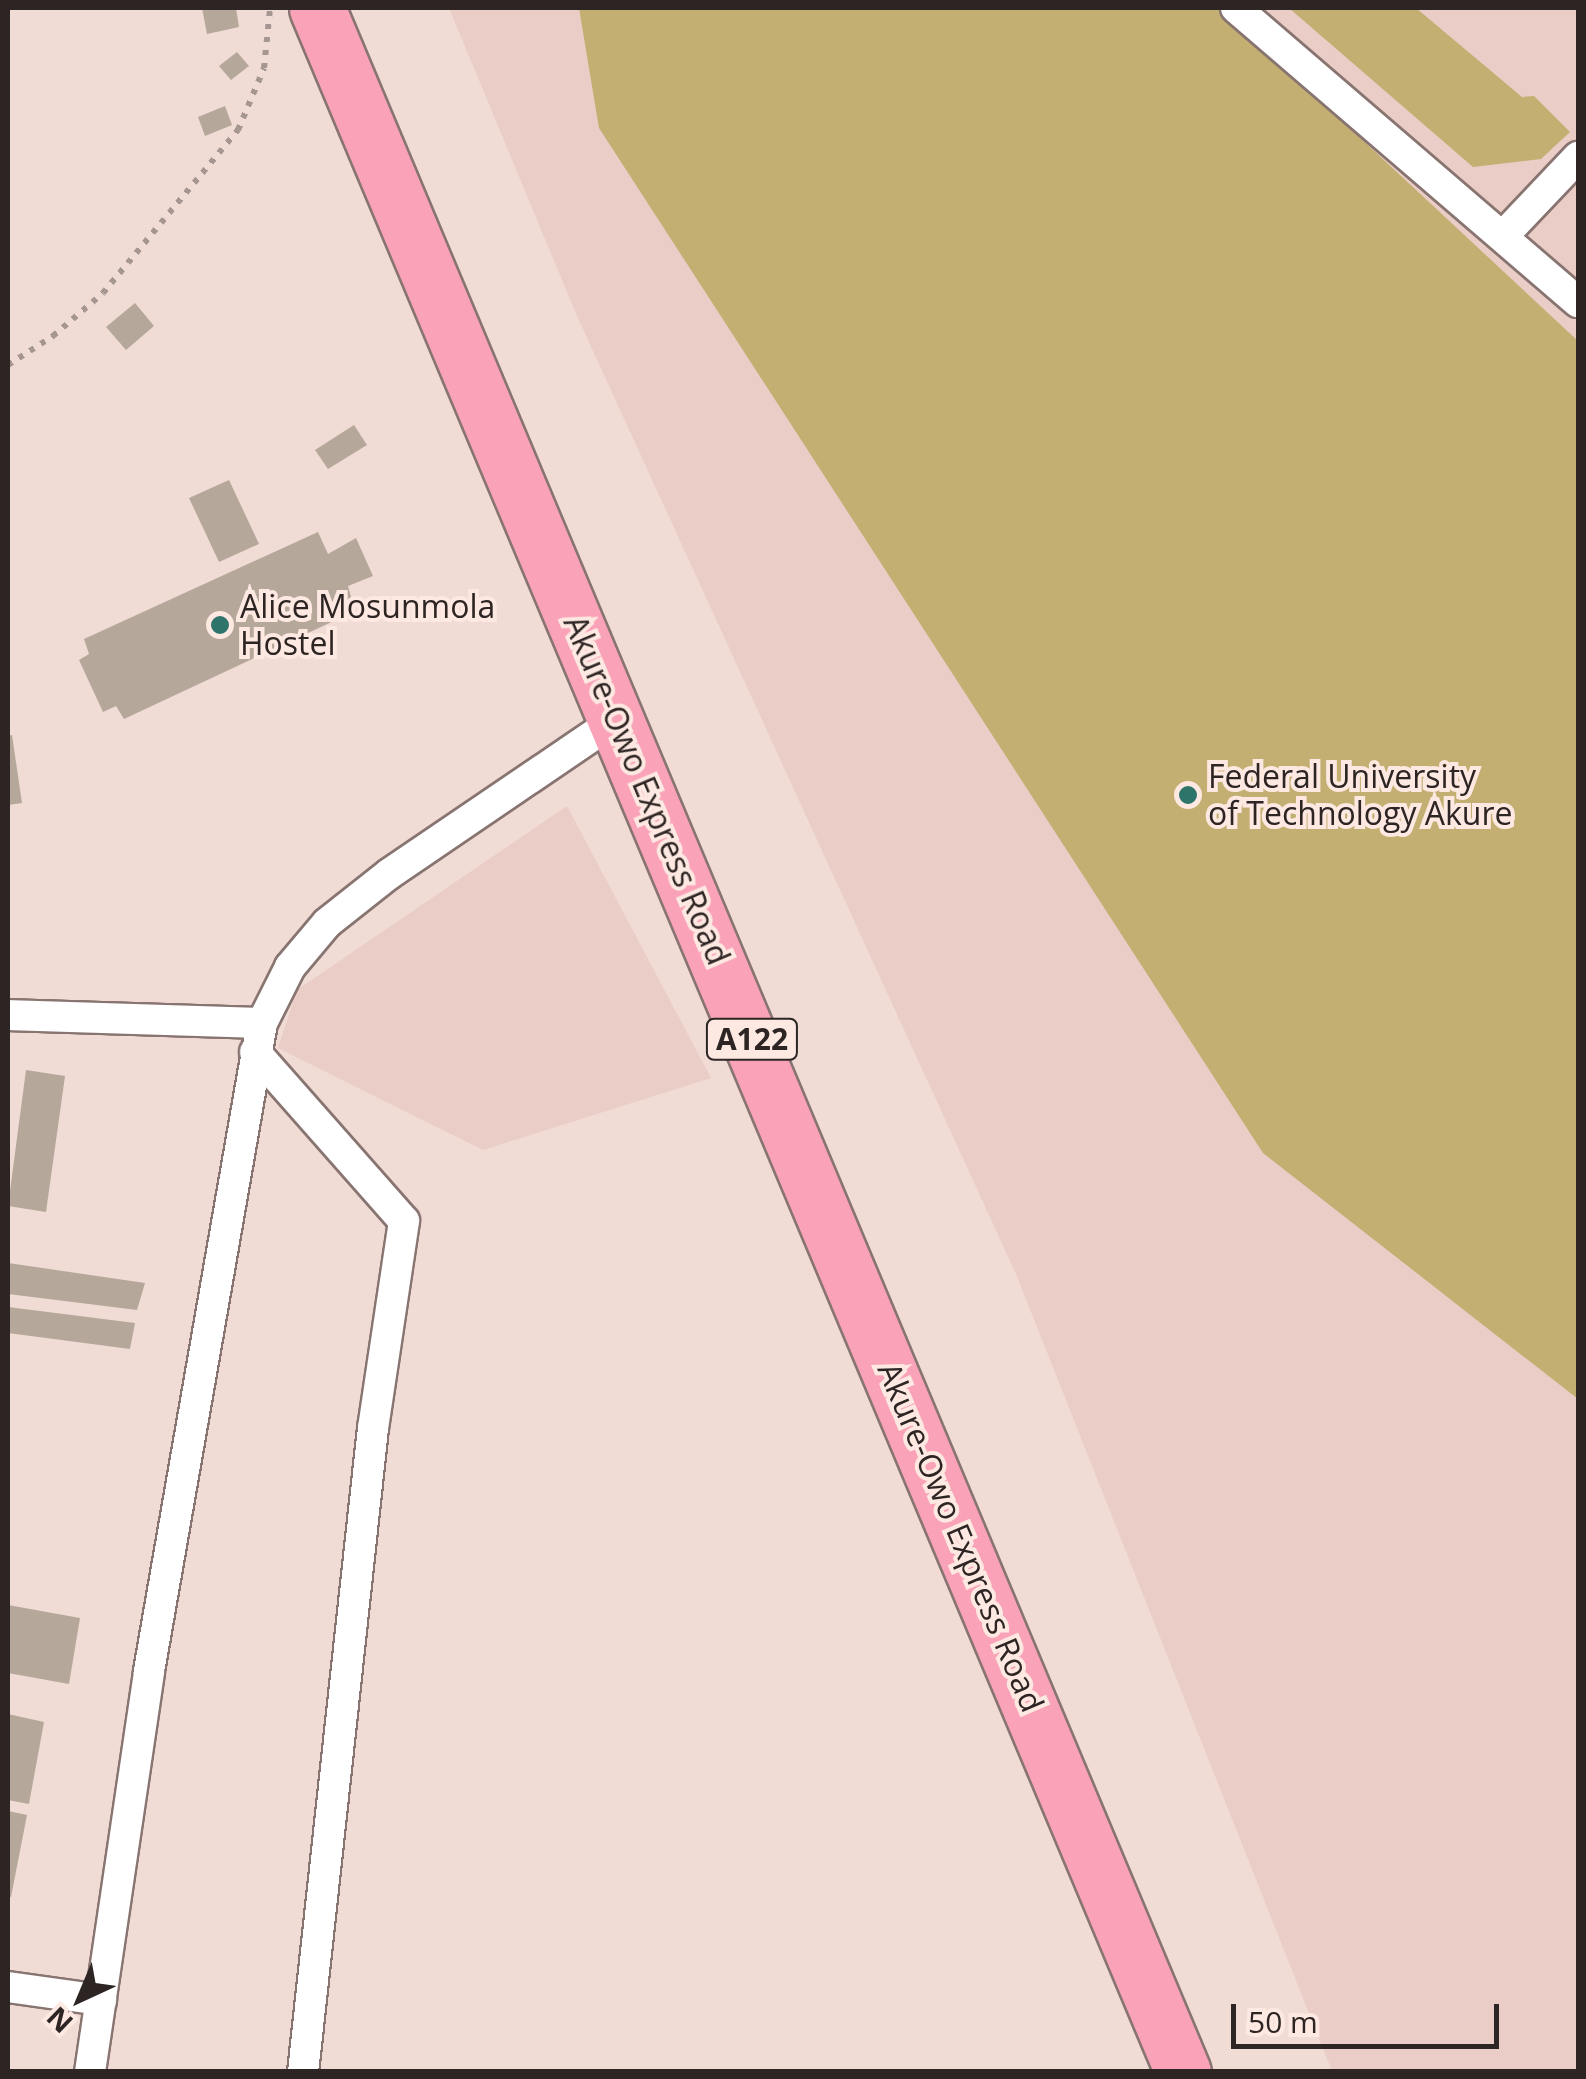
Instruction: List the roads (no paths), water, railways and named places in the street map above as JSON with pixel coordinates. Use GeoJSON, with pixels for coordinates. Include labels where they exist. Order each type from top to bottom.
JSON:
{"type":"FeatureCollection","features":[{"type":"Feature","properties":{"kind":"highway","name":"Akure-Owo Express Road"},"geometry":{"type":"LineString","coordinates":[[318,8],[1184,2072]]}},
{"type":"Feature","properties":{"kind":"street"},"geometry":{"type":"LineString","coordinates":[[1236,8],[1504,234],[1578,302]]}},
{"type":"Feature","properties":{"kind":"street"},"geometry":{"type":"LineString","coordinates":[[1504,234],[1578,157]]}},
{"type":"Feature","properties":{"kind":"street"},"geometry":{"type":"LineString","coordinates":[[90,2072],[149,1672],[258,1038],[290,967],[326,923],[389,874],[617,718]]}},
{"type":"Feature","properties":{"kind":"street"},"geometry":{"type":"LineString","coordinates":[[8,1015],[258,1038],[404,1221],[373,1428],[304,2072]]}},
{"type":"Feature","properties":{"kind":"street"},"geometry":{"type":"LineString","coordinates":[[8,1986],[100,2000]]}},
{"type":"Feature","properties":{"kind":"place","name":"Alice Mosunmola Hostel"},"geometry":{"type":"Point","coordinates":[220,625]}},
{"type":"Feature","properties":{"kind":"place","name":"Federal University of Technology Akure"},"geometry":{"type":"Point","coordinates":[1188,795]}}]}
